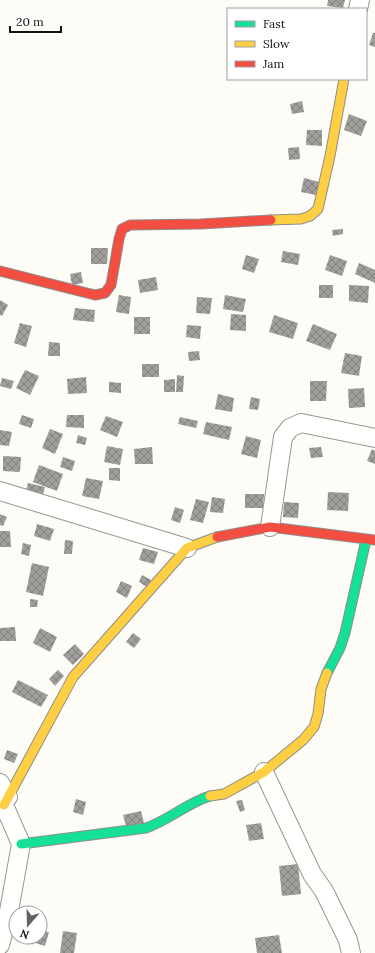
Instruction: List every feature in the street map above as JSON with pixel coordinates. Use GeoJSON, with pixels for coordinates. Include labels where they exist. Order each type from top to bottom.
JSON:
{"type":"FeatureCollection","features":[{"type":"Feature","properties":{"kind":"street"},"geometry":{"type":"LineString","coordinates":[[0,271],[95,295],[105,293],[111,285],[122,229],[130,225],[201,224],[301,219],[310,216],[318,209],[330,156],[344,80]]}},
{"type":"Feature","properties":{"kind":"street"},"geometry":{"type":"LineString","coordinates":[[270,527],[283,437],[290,428],[300,423],[375,438]]}},
{"type":"Feature","properties":{"kind":"street"},"geometry":{"type":"LineString","coordinates":[[0,491],[187,548]]}},
{"type":"Feature","properties":{"kind":"street"},"geometry":{"type":"LineString","coordinates":[[0,945],[10,911],[21,844],[3,798],[73,677],[187,548],[210,539],[270,527],[370,540],[345,633],[340,648],[326,674],[321,689],[318,714],[314,727],[303,740],[264,772],[224,794],[209,796],[192,803],[160,823],[146,828],[21,844]]}},
{"type":"Feature","properties":{"kind":"street"},"geometry":{"type":"LineString","coordinates":[[264,772],[312,874],[324,891],[348,940],[351,953]]}},
{"type":"Feature","properties":{"kind":"building"},"geometry":{"type":"Polygon","coordinates":[[[328,0],[345,0],[343,8],[327,6],[328,0]]]}},
{"type":"Feature","properties":{"kind":"building"},"geometry":{"type":"Polygon","coordinates":[[[373,33],[375,33],[375,47],[369,45],[373,33]]]}},
{"type":"Feature","properties":{"kind":"building"},"geometry":{"type":"Polygon","coordinates":[[[302,101],[304,112],[292,114],[290,104],[302,101]]]}},
{"type":"Feature","properties":{"kind":"building"},"geometry":{"type":"Polygon","coordinates":[[[349,114],[367,121],[361,136],[344,130],[349,114]]]}},
{"type":"Feature","properties":{"kind":"building"},"geometry":{"type":"Polygon","coordinates":[[[307,130],[322,130],[322,146],[306,145],[307,130]]]}},
{"type":"Feature","properties":{"kind":"building"},"geometry":{"type":"Polygon","coordinates":[[[299,147],[300,159],[289,160],[288,148],[299,147]]]}},
{"type":"Feature","properties":{"kind":"building"},"geometry":{"type":"Polygon","coordinates":[[[304,178],[319,182],[316,195],[301,192],[304,178]]]}},
{"type":"Feature","properties":{"kind":"building"},"geometry":{"type":"Polygon","coordinates":[[[343,229],[343,234],[333,236],[332,230],[343,229]]]}},
{"type":"Feature","properties":{"kind":"building"},"geometry":{"type":"Polygon","coordinates":[[[91,248],[108,248],[107,264],[91,264],[91,248]]]}},
{"type":"Feature","properties":{"kind":"building"},"geometry":{"type":"Polygon","coordinates":[[[283,251],[300,254],[298,265],[281,262],[283,251]]]}},
{"type":"Feature","properties":{"kind":"building"},"geometry":{"type":"Polygon","coordinates":[[[246,255],[259,259],[254,273],[242,269],[246,255]]]}},
{"type":"Feature","properties":{"kind":"building"},"geometry":{"type":"Polygon","coordinates":[[[330,255],[347,261],[342,276],[325,270],[330,255]]]}},
{"type":"Feature","properties":{"kind":"building"},"geometry":{"type":"Polygon","coordinates":[[[359,263],[375,270],[375,283],[355,274],[359,263]]]}},
{"type":"Feature","properties":{"kind":"building"},"geometry":{"type":"Polygon","coordinates":[[[81,272],[83,283],[72,285],[70,274],[81,272]]]}},
{"type":"Feature","properties":{"kind":"building"},"geometry":{"type":"Polygon","coordinates":[[[156,277],[158,290],[140,293],[138,280],[156,277]]]}},
{"type":"Feature","properties":{"kind":"building"},"geometry":{"type":"Polygon","coordinates":[[[319,285],[333,285],[333,298],[319,298],[319,285]]]}},
{"type":"Feature","properties":{"kind":"building"},"geometry":{"type":"Polygon","coordinates":[[[349,285],[369,286],[368,303],[349,301],[349,285]]]}},
{"type":"Feature","properties":{"kind":"building"},"geometry":{"type":"Polygon","coordinates":[[[119,295],[131,297],[129,314],[116,312],[119,295]]]}},
{"type":"Feature","properties":{"kind":"building"},"geometry":{"type":"Polygon","coordinates":[[[225,295],[246,299],[243,312],[223,309],[225,295]]]}},
{"type":"Feature","properties":{"kind":"building"},"geometry":{"type":"Polygon","coordinates":[[[197,297],[212,298],[210,314],[196,313],[197,297]]]}},
{"type":"Feature","properties":{"kind":"building"},"geometry":{"type":"Polygon","coordinates":[[[0,300],[8,305],[2,316],[0,315],[0,300]]]}},
{"type":"Feature","properties":{"kind":"building"},"geometry":{"type":"Polygon","coordinates":[[[75,308],[95,310],[94,322],[73,320],[75,308]]]}},
{"type":"Feature","properties":{"kind":"building"},"geometry":{"type":"Polygon","coordinates":[[[231,314],[246,315],[246,331],[230,330],[231,314]]]}},
{"type":"Feature","properties":{"kind":"building"},"geometry":{"type":"Polygon","coordinates":[[[274,315],[298,323],[293,339],[269,332],[274,315]]]}},
{"type":"Feature","properties":{"kind":"building"},"geometry":{"type":"Polygon","coordinates":[[[134,317],[150,317],[150,334],[134,334],[134,317]]]}},
{"type":"Feature","properties":{"kind":"building"},"geometry":{"type":"Polygon","coordinates":[[[20,323],[32,326],[26,347],[14,343],[20,323]]]}},
{"type":"Feature","properties":{"kind":"building"},"geometry":{"type":"Polygon","coordinates":[[[313,324],[337,334],[330,350],[306,341],[313,324]]]}},
{"type":"Feature","properties":{"kind":"building"},"geometry":{"type":"Polygon","coordinates":[[[187,325],[201,326],[200,339],[186,337],[187,325]]]}},
{"type":"Feature","properties":{"kind":"building"},"geometry":{"type":"Polygon","coordinates":[[[49,342],[60,343],[60,356],[48,356],[49,342]]]}},
{"type":"Feature","properties":{"kind":"building"},"geometry":{"type":"Polygon","coordinates":[[[199,351],[200,360],[189,361],[188,352],[199,351]]]}},
{"type":"Feature","properties":{"kind":"building"},"geometry":{"type":"Polygon","coordinates":[[[345,353],[362,356],[359,376],[341,373],[345,353]]]}},
{"type":"Feature","properties":{"kind":"building"},"geometry":{"type":"Polygon","coordinates":[[[142,364],[159,364],[159,377],[142,377],[142,364]]]}},
{"type":"Feature","properties":{"kind":"building"},"geometry":{"type":"Polygon","coordinates":[[[25,370],[39,376],[30,395],[16,388],[25,370]]]}},
{"type":"Feature","properties":{"kind":"building"},"geometry":{"type":"Polygon","coordinates":[[[177,375],[184,376],[183,392],[176,392],[177,375]]]}},
{"type":"Feature","properties":{"kind":"building"},"geometry":{"type":"Polygon","coordinates":[[[86,377],[87,393],[68,394],[67,379],[86,377]]]}},
{"type":"Feature","properties":{"kind":"building"},"geometry":{"type":"Polygon","coordinates":[[[2,378],[14,381],[11,389],[0,386],[2,378]]]}},
{"type":"Feature","properties":{"kind":"building"},"geometry":{"type":"Polygon","coordinates":[[[175,379],[175,392],[164,392],[164,380],[175,379]]]}},
{"type":"Feature","properties":{"kind":"building"},"geometry":{"type":"Polygon","coordinates":[[[310,381],[327,381],[326,401],[310,401],[310,381]]]}},
{"type":"Feature","properties":{"kind":"building"},"geometry":{"type":"Polygon","coordinates":[[[109,382],[121,383],[121,393],[109,392],[109,382]]]}},
{"type":"Feature","properties":{"kind":"building"},"geometry":{"type":"Polygon","coordinates":[[[364,388],[365,407],[349,408],[348,389],[364,388]]]}},
{"type":"Feature","properties":{"kind":"building"},"geometry":{"type":"Polygon","coordinates":[[[218,394],[234,398],[232,412],[215,409],[218,394]]]}},
{"type":"Feature","properties":{"kind":"building"},"geometry":{"type":"Polygon","coordinates":[[[251,397],[260,399],[258,410],[249,409],[251,397]]]}},
{"type":"Feature","properties":{"kind":"building"},"geometry":{"type":"Polygon","coordinates":[[[22,415],[34,419],[31,428],[19,424],[22,415]]]}},
{"type":"Feature","properties":{"kind":"building"},"geometry":{"type":"Polygon","coordinates":[[[67,415],[84,415],[84,428],[66,427],[67,415]]]}},
{"type":"Feature","properties":{"kind":"building"},"geometry":{"type":"Polygon","coordinates":[[[106,416],[123,422],[117,437],[100,430],[106,416]]]}},
{"type":"Feature","properties":{"kind":"building"},"geometry":{"type":"Polygon","coordinates":[[[180,417],[198,421],[196,428],[178,424],[180,417]]]}},
{"type":"Feature","properties":{"kind":"building"},"geometry":{"type":"Polygon","coordinates":[[[206,422],[232,427],[229,440],[203,434],[206,422]]]}},
{"type":"Feature","properties":{"kind":"building"},"geometry":{"type":"Polygon","coordinates":[[[50,429],[63,434],[55,454],[42,448],[50,429]]]}},
{"type":"Feature","properties":{"kind":"building"},"geometry":{"type":"Polygon","coordinates":[[[0,430],[12,432],[9,446],[0,445],[0,430]]]}},
{"type":"Feature","properties":{"kind":"building"},"geometry":{"type":"Polygon","coordinates":[[[78,435],[87,438],[85,445],[76,443],[78,435]]]}},
{"type":"Feature","properties":{"kind":"building"},"geometry":{"type":"Polygon","coordinates":[[[246,436],[261,440],[257,458],[241,454],[246,436]]]}},
{"type":"Feature","properties":{"kind":"building"},"geometry":{"type":"Polygon","coordinates":[[[107,446],[123,449],[120,465],[104,462],[107,446]]]}},
{"type":"Feature","properties":{"kind":"building"},"geometry":{"type":"Polygon","coordinates":[[[152,447],[153,464],[135,464],[134,449],[152,447]]]}},
{"type":"Feature","properties":{"kind":"building"},"geometry":{"type":"Polygon","coordinates":[[[321,447],[323,457],[311,458],[309,448],[321,447]]]}},
{"type":"Feature","properties":{"kind":"building"},"geometry":{"type":"Polygon","coordinates":[[[372,449],[375,451],[375,464],[367,461],[372,449]]]}},
{"type":"Feature","properties":{"kind":"building"},"geometry":{"type":"Polygon","coordinates":[[[3,456],[21,457],[20,472],[3,471],[3,456]]]}},
{"type":"Feature","properties":{"kind":"building"},"geometry":{"type":"Polygon","coordinates":[[[63,457],[75,461],[72,471],[60,467],[63,457]]]}},
{"type":"Feature","properties":{"kind":"building"},"geometry":{"type":"Polygon","coordinates":[[[39,465],[63,474],[57,491],[33,482],[39,465]]]}},
{"type":"Feature","properties":{"kind":"building"},"geometry":{"type":"Polygon","coordinates":[[[109,468],[120,468],[120,481],[109,480],[109,468]]]}},
{"type":"Feature","properties":{"kind":"building"},"geometry":{"type":"Polygon","coordinates":[[[86,478],[103,481],[99,499],[82,496],[86,478]]]}},
{"type":"Feature","properties":{"kind":"building"},"geometry":{"type":"Polygon","coordinates":[[[28,483],[45,487],[42,498],[25,494],[28,483]]]}},
{"type":"Feature","properties":{"kind":"building"},"geometry":{"type":"Polygon","coordinates":[[[328,492],[349,493],[348,511],[327,510],[328,492]]]}},
{"type":"Feature","properties":{"kind":"building"},"geometry":{"type":"Polygon","coordinates":[[[245,494],[264,494],[263,508],[245,508],[245,494]]]}},
{"type":"Feature","properties":{"kind":"building"},"geometry":{"type":"Polygon","coordinates":[[[212,497],[225,499],[223,513],[210,512],[212,497]]]}},
{"type":"Feature","properties":{"kind":"building"},"geometry":{"type":"Polygon","coordinates":[[[196,499],[209,502],[203,523],[190,520],[196,499]]]}},
{"type":"Feature","properties":{"kind":"building"},"geometry":{"type":"Polygon","coordinates":[[[284,502],[299,503],[298,518],[283,517],[284,502]]]}},
{"type":"Feature","properties":{"kind":"building"},"geometry":{"type":"Polygon","coordinates":[[[175,507],[184,510],[180,523],[171,520],[175,507]]]}},
{"type":"Feature","properties":{"kind":"building"},"geometry":{"type":"Polygon","coordinates":[[[0,514],[7,517],[3,526],[0,525],[0,514]]]}},
{"type":"Feature","properties":{"kind":"building"},"geometry":{"type":"Polygon","coordinates":[[[37,524],[54,529],[50,541],[34,536],[37,524]]]}},
{"type":"Feature","properties":{"kind":"building"},"geometry":{"type":"Polygon","coordinates":[[[0,531],[10,531],[11,547],[0,547],[0,531]]]}},
{"type":"Feature","properties":{"kind":"building"},"geometry":{"type":"Polygon","coordinates":[[[65,540],[73,541],[72,554],[64,554],[65,540]]]}},
{"type":"Feature","properties":{"kind":"building"},"geometry":{"type":"Polygon","coordinates":[[[23,543],[31,545],[29,556],[21,554],[23,543]]]}},
{"type":"Feature","properties":{"kind":"building"},"geometry":{"type":"Polygon","coordinates":[[[143,548],[158,552],[154,564],[139,560],[143,548]]]}},
{"type":"Feature","properties":{"kind":"building"},"geometry":{"type":"Polygon","coordinates":[[[32,563],[49,567],[43,596],[26,592],[32,563]]]}},
{"type":"Feature","properties":{"kind":"building"},"geometry":{"type":"Polygon","coordinates":[[[142,575],[151,580],[147,587],[139,582],[142,575]]]}},
{"type":"Feature","properties":{"kind":"building"},"geometry":{"type":"Polygon","coordinates":[[[121,581],[132,586],[127,598],[116,592],[121,581]]]}},
{"type":"Feature","properties":{"kind":"building"},"geometry":{"type":"Polygon","coordinates":[[[30,599],[38,600],[37,607],[30,607],[30,599]]]}},
{"type":"Feature","properties":{"kind":"building"},"geometry":{"type":"Polygon","coordinates":[[[15,627],[16,641],[0,641],[0,628],[15,627]]]}},
{"type":"Feature","properties":{"kind":"building"},"geometry":{"type":"Polygon","coordinates":[[[40,628],[57,637],[50,652],[33,643],[40,628]]]}},
{"type":"Feature","properties":{"kind":"building"},"geometry":{"type":"Polygon","coordinates":[[[133,633],[141,639],[134,648],[126,642],[133,633]]]}},
{"type":"Feature","properties":{"kind":"building"},"geometry":{"type":"Polygon","coordinates":[[[75,644],[84,654],[73,665],[63,655],[75,644]]]}},
{"type":"Feature","properties":{"kind":"building"},"geometry":{"type":"Polygon","coordinates":[[[58,670],[64,676],[55,686],[49,679],[58,670]]]}},
{"type":"Feature","properties":{"kind":"building"},"geometry":{"type":"Polygon","coordinates":[[[18,680],[48,695],[41,707],[12,692],[18,680]]]}},
{"type":"Feature","properties":{"kind":"building"},"geometry":{"type":"Polygon","coordinates":[[[7,750],[18,754],[14,763],[4,759],[7,750]]]}},
{"type":"Feature","properties":{"kind":"building"},"geometry":{"type":"Polygon","coordinates":[[[76,799],[86,802],[83,815],[73,812],[76,799]]]}},
{"type":"Feature","properties":{"kind":"building"},"geometry":{"type":"Polygon","coordinates":[[[242,800],[245,810],[240,812],[236,801],[242,800]]]}},
{"type":"Feature","properties":{"kind":"building"},"geometry":{"type":"Polygon","coordinates":[[[141,811],[144,823],[126,826],[123,815],[141,811]]]}},
{"type":"Feature","properties":{"kind":"building"},"geometry":{"type":"Polygon","coordinates":[[[261,823],[264,839],[249,841],[246,825],[261,823]]]}},
{"type":"Feature","properties":{"kind":"building"},"geometry":{"type":"Polygon","coordinates":[[[298,864],[301,894],[282,896],[279,866],[298,864]]]}},
{"type":"Feature","properties":{"kind":"building"},"geometry":{"type":"Polygon","coordinates":[[[63,931],[77,933],[74,953],[60,953],[63,931]]]}},
{"type":"Feature","properties":{"kind":"building"},"geometry":{"type":"Polygon","coordinates":[[[279,935],[282,953],[257,953],[255,938],[279,935]]]}},
{"type":"Feature","properties":{"kind":"traffic: fast"},"geometry":{"type":"LineString","coordinates":[[327,673],[340,648],[345,633],[366,540]]}},
{"type":"Feature","properties":{"kind":"traffic: fast"},"geometry":{"type":"LineString","coordinates":[[21,844],[146,828],[210,796]]}},
{"type":"Feature","properties":{"kind":"traffic: slow"},"geometry":{"type":"LineString","coordinates":[[271,220],[301,219],[310,216],[318,209],[330,156],[344,80]]}},
{"type":"Feature","properties":{"kind":"traffic: slow"},"geometry":{"type":"LineString","coordinates":[[4,805],[73,677],[187,548],[217,537]]}},
{"type":"Feature","properties":{"kind":"traffic: slow"},"geometry":{"type":"LineString","coordinates":[[210,796],[224,794],[264,772],[303,740],[314,727],[318,714],[321,689],[327,673]]}},
{"type":"Feature","properties":{"kind":"traffic: jam"},"geometry":{"type":"LineString","coordinates":[[0,271],[95,295],[105,293],[111,285],[122,229],[130,225],[201,224],[271,220]]}},
{"type":"Feature","properties":{"kind":"traffic: jam"},"geometry":{"type":"LineString","coordinates":[[217,537],[270,527],[375,540]]}}]}
